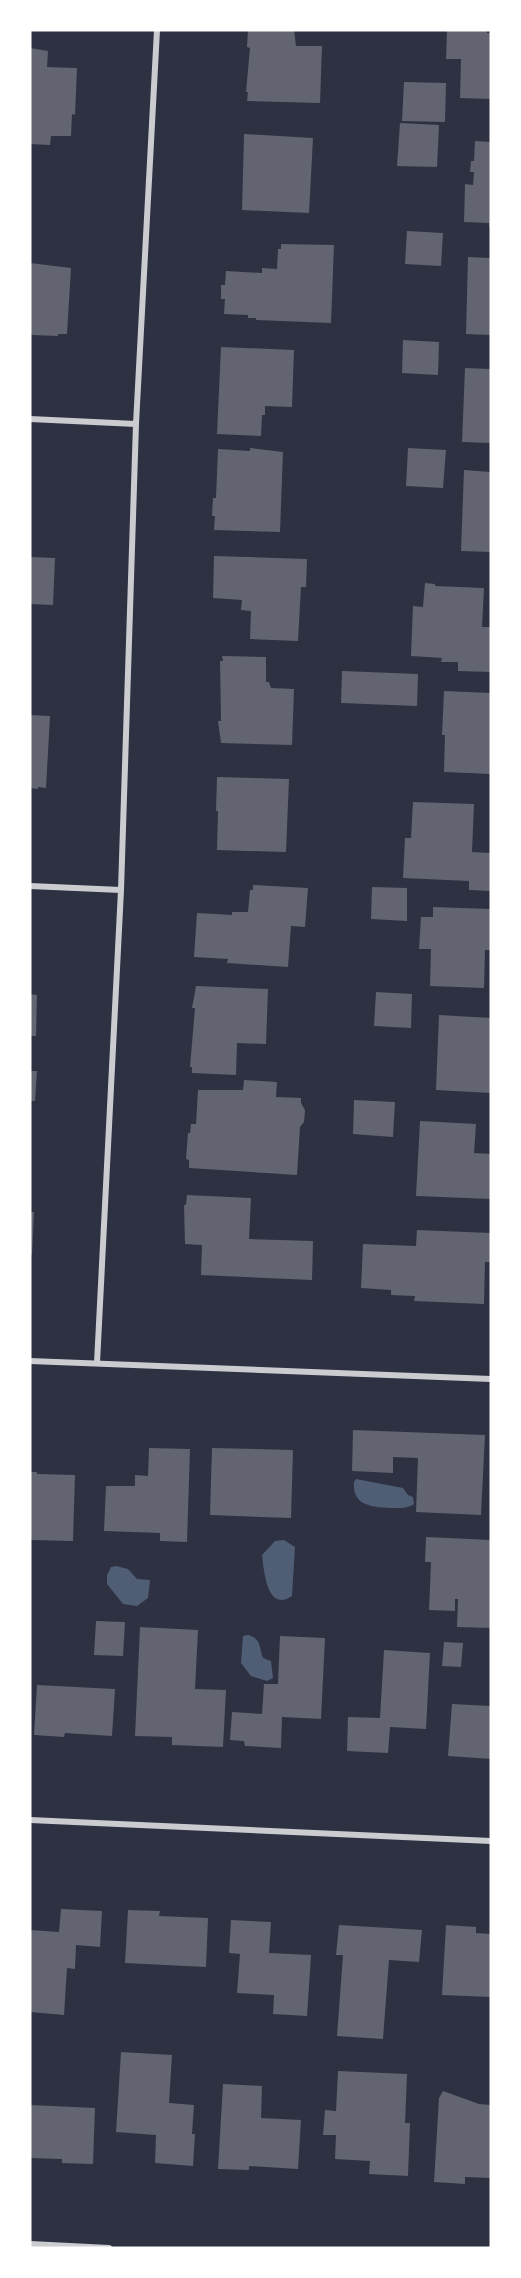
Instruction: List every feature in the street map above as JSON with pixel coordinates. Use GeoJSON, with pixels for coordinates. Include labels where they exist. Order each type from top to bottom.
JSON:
{"type":"FeatureCollection","features":[{"type":"Feature","properties":{"kind":"street"},"geometry":{"type":"LineString","coordinates":[[97,1363],[121,890],[136,423],[157,30]]}},
{"type":"Feature","properties":{"kind":"street"},"geometry":{"type":"LineString","coordinates":[[30,419],[136,423]]}},
{"type":"Feature","properties":{"kind":"street"},"geometry":{"type":"LineString","coordinates":[[30,885],[121,890]]}},
{"type":"Feature","properties":{"kind":"street"},"geometry":{"type":"LineString","coordinates":[[30,1360],[491,1379]]}},
{"type":"Feature","properties":{"kind":"street"},"geometry":{"type":"LineString","coordinates":[[30,1820],[491,1841]]}},
{"type":"Feature","properties":{"kind":"street"},"geometry":{"type":"LineString","coordinates":[[30,2244],[109,2248]]}},
{"type":"Feature","properties":{"kind":"water"},"geometry":{"type":"Polygon","coordinates":[[[356,1479],[403,1488],[408,1495],[413,1497],[414,1504],[397,1508],[365,1504],[356,1496],[354,1482],[356,1479]]]}},
{"type":"Feature","properties":{"kind":"water"},"geometry":{"type":"Polygon","coordinates":[[[284,1540],[295,1547],[292,1596],[284,1600],[277,1599],[268,1588],[262,1555],[275,1541],[284,1540]]]}},
{"type":"Feature","properties":{"kind":"water"},"geometry":{"type":"Polygon","coordinates":[[[111,1567],[128,1569],[137,1579],[150,1580],[148,1598],[137,1606],[123,1604],[107,1584],[107,1575],[111,1567]]]}},
{"type":"Feature","properties":{"kind":"water"},"geometry":{"type":"Polygon","coordinates":[[[248,1635],[257,1641],[263,1658],[271,1661],[273,1678],[267,1681],[251,1676],[241,1663],[243,1636],[248,1635]]]}},
{"type":"Feature","properties":{"kind":"building"},"geometry":{"type":"Polygon","coordinates":[[[248,30],[294,30],[296,46],[322,46],[320,103],[247,101],[250,48],[247,47],[248,30]]]}},
{"type":"Feature","properties":{"kind":"building"},"geometry":{"type":"Polygon","coordinates":[[[447,30],[487,30],[487,33],[491,33],[491,99],[460,98],[461,59],[446,59],[447,30]]]}},
{"type":"Feature","properties":{"kind":"building"},"geometry":{"type":"Polygon","coordinates":[[[30,48],[48,51],[47,67],[77,68],[75,115],[72,114],[71,136],[51,136],[50,145],[30,144],[30,48]]]}},
{"type":"Feature","properties":{"kind":"building"},"geometry":{"type":"Polygon","coordinates":[[[404,82],[446,83],[445,122],[402,121],[404,82]]]}},
{"type":"Feature","properties":{"kind":"building"},"geometry":{"type":"Polygon","coordinates":[[[400,123],[439,125],[437,167],[397,166],[400,123]]]}},
{"type":"Feature","properties":{"kind":"building"},"geometry":{"type":"Polygon","coordinates":[[[244,134],[313,138],[309,213],[242,210],[244,134]]]}},
{"type":"Feature","properties":{"kind":"building"},"geometry":{"type":"Polygon","coordinates":[[[475,141],[491,142],[491,227],[489,223],[464,222],[465,184],[473,185],[474,172],[470,172],[471,161],[474,161],[475,141]]]}},
{"type":"Feature","properties":{"kind":"building"},"geometry":{"type":"Polygon","coordinates":[[[407,231],[443,233],[441,266],[405,264],[407,231]]]}},
{"type":"Feature","properties":{"kind":"building"},"geometry":{"type":"Polygon","coordinates":[[[281,244],[334,245],[331,323],[256,320],[256,318],[248,318],[248,315],[224,314],[225,299],[221,299],[221,285],[225,285],[226,271],[262,273],[262,268],[277,269],[278,249],[281,249],[281,244]]]}},
{"type":"Feature","properties":{"kind":"building"},"geometry":{"type":"Polygon","coordinates":[[[468,257],[491,258],[491,335],[466,334],[468,257]]]}},
{"type":"Feature","properties":{"kind":"building"},"geometry":{"type":"Polygon","coordinates":[[[30,263],[71,268],[67,334],[32,335],[30,332],[30,263]]]}},
{"type":"Feature","properties":{"kind":"building"},"geometry":{"type":"Polygon","coordinates":[[[403,340],[439,342],[438,375],[402,373],[403,340]]]}},
{"type":"Feature","properties":{"kind":"building"},"geometry":{"type":"Polygon","coordinates":[[[221,347],[294,350],[292,407],[265,406],[261,436],[217,434],[221,347]]]}},
{"type":"Feature","properties":{"kind":"building"},"geometry":{"type":"Polygon","coordinates":[[[465,368],[491,369],[491,443],[462,442],[465,368]]]}},
{"type":"Feature","properties":{"kind":"building"},"geometry":{"type":"Polygon","coordinates":[[[250,448],[283,452],[280,532],[214,530],[215,516],[212,516],[213,498],[216,498],[218,449],[250,451],[250,448]]]}},
{"type":"Feature","properties":{"kind":"building"},"geometry":{"type":"Polygon","coordinates":[[[408,448],[446,450],[443,488],[406,486],[408,448]]]}},
{"type":"Feature","properties":{"kind":"building"},"geometry":{"type":"Polygon","coordinates":[[[464,470],[491,472],[491,552],[461,551],[464,470]]]}},
{"type":"Feature","properties":{"kind":"building"},"geometry":{"type":"Polygon","coordinates":[[[214,556],[307,559],[306,587],[301,587],[298,641],[250,639],[251,611],[241,610],[242,600],[213,598],[214,556]]]}},
{"type":"Feature","properties":{"kind":"building"},"geometry":{"type":"Polygon","coordinates":[[[30,557],[55,558],[53,605],[30,604],[30,557]]]}},
{"type":"Feature","properties":{"kind":"building"},"geometry":{"type":"Polygon","coordinates":[[[425,583],[435,584],[435,586],[484,588],[482,627],[491,627],[491,672],[458,671],[458,662],[441,662],[442,658],[411,656],[413,606],[423,607],[425,583]]]}},
{"type":"Feature","properties":{"kind":"building"},"geometry":{"type":"Polygon","coordinates":[[[222,656],[266,657],[266,682],[269,682],[271,688],[294,689],[292,745],[221,743],[218,721],[221,721],[220,661],[223,661],[222,656]]]}},
{"type":"Feature","properties":{"kind":"building"},"geometry":{"type":"Polygon","coordinates":[[[342,671],[418,674],[417,706],[341,703],[342,671]]]}},
{"type":"Feature","properties":{"kind":"building"},"geometry":{"type":"Polygon","coordinates":[[[444,691],[491,693],[491,774],[444,772],[445,735],[442,735],[444,691]]]}},
{"type":"Feature","properties":{"kind":"building"},"geometry":{"type":"Polygon","coordinates":[[[30,715],[50,716],[46,788],[30,788],[30,715]]]}},
{"type":"Feature","properties":{"kind":"building"},"geometry":{"type":"Polygon","coordinates":[[[217,777],[289,779],[286,852],[217,850],[217,777]]]}},
{"type":"Feature","properties":{"kind":"building"},"geometry":{"type":"Polygon","coordinates":[[[413,802],[474,804],[472,852],[491,853],[491,891],[469,890],[469,881],[403,878],[405,838],[411,838],[413,802]]]}},
{"type":"Feature","properties":{"kind":"building"},"geometry":{"type":"Polygon","coordinates":[[[253,885],[308,888],[305,927],[291,926],[288,967],[227,963],[228,959],[194,957],[197,913],[232,915],[232,912],[248,912],[250,890],[253,890],[253,885]]]}},
{"type":"Feature","properties":{"kind":"building"},"geometry":{"type":"Polygon","coordinates":[[[372,887],[407,888],[407,921],[371,919],[372,887]]]}},
{"type":"Feature","properties":{"kind":"building"},"geometry":{"type":"Polygon","coordinates":[[[433,907],[491,909],[491,950],[485,950],[484,988],[430,986],[431,949],[419,949],[421,917],[433,917],[433,907]]]}},
{"type":"Feature","properties":{"kind":"building"},"geometry":{"type":"Polygon","coordinates":[[[196,986],[268,989],[266,1044],[237,1043],[236,1075],[192,1073],[192,1067],[190,1067],[195,1008],[192,1008],[196,986]]]}},
{"type":"Feature","properties":{"kind":"building"},"geometry":{"type":"Polygon","coordinates":[[[376,992],[412,994],[411,1028],[374,1026],[376,992]]]}},
{"type":"Feature","properties":{"kind":"building"},"geometry":{"type":"Polygon","coordinates":[[[30,994],[37,995],[36,1036],[30,1036],[30,994]]]}},
{"type":"Feature","properties":{"kind":"building"},"geometry":{"type":"Polygon","coordinates":[[[439,1015],[491,1018],[491,1093],[436,1090],[439,1015]]]}},
{"type":"Feature","properties":{"kind":"building"},"geometry":{"type":"Polygon","coordinates":[[[30,1071],[37,1071],[35,1101],[30,1101],[30,1071]]]}},
{"type":"Feature","properties":{"kind":"building"},"geometry":{"type":"Polygon","coordinates":[[[244,1080],[277,1082],[276,1097],[301,1098],[305,1110],[304,1122],[300,1127],[297,1175],[189,1168],[189,1160],[186,1159],[188,1133],[190,1133],[191,1124],[196,1124],[198,1090],[243,1090],[244,1080]]]}},
{"type":"Feature","properties":{"kind":"building"},"geometry":{"type":"Polygon","coordinates":[[[354,1100],[395,1102],[393,1137],[353,1134],[354,1100]]]}},
{"type":"Feature","properties":{"kind":"building"},"geometry":{"type":"Polygon","coordinates":[[[420,1121],[476,1124],[474,1153],[491,1154],[491,1199],[416,1196],[420,1121]]]}},
{"type":"Feature","properties":{"kind":"building"},"geometry":{"type":"Polygon","coordinates":[[[187,1195],[251,1198],[249,1239],[313,1241],[312,1280],[201,1275],[202,1245],[185,1244],[184,1205],[186,1205],[187,1195]]]}},
{"type":"Feature","properties":{"kind":"building"},"geometry":{"type":"Polygon","coordinates":[[[30,1212],[34,1212],[32,1255],[30,1255],[30,1212]]]}},
{"type":"Feature","properties":{"kind":"building"},"geometry":{"type":"Polygon","coordinates":[[[417,1230],[491,1233],[491,1262],[485,1262],[484,1304],[414,1301],[415,1296],[391,1295],[391,1290],[361,1288],[363,1244],[416,1246],[417,1230]]]}},
{"type":"Feature","properties":{"kind":"building"},"geometry":{"type":"Polygon","coordinates":[[[353,1430],[485,1435],[481,1515],[416,1512],[418,1458],[393,1457],[393,1473],[352,1471],[353,1430]]]}},
{"type":"Feature","properties":{"kind":"building"},"geometry":{"type":"Polygon","coordinates":[[[149,1448],[190,1449],[187,1542],[160,1541],[160,1533],[104,1531],[106,1486],[135,1486],[135,1475],[148,1476],[149,1448]]]}},
{"type":"Feature","properties":{"kind":"building"},"geometry":{"type":"Polygon","coordinates":[[[212,1448],[293,1450],[291,1518],[210,1515],[212,1448]]]}},
{"type":"Feature","properties":{"kind":"building"},"geometry":{"type":"Polygon","coordinates":[[[30,1472],[75,1475],[73,1541],[30,1540],[30,1472]]]}},
{"type":"Feature","properties":{"kind":"building"},"geometry":{"type":"Polygon","coordinates":[[[426,1537],[491,1540],[491,1628],[457,1627],[458,1599],[455,1599],[455,1611],[429,1610],[431,1562],[425,1562],[426,1537]]]}},
{"type":"Feature","properties":{"kind":"building"},"geometry":{"type":"Polygon","coordinates":[[[96,1621],[125,1622],[123,1656],[94,1655],[96,1621]]]}},
{"type":"Feature","properties":{"kind":"building"},"geometry":{"type":"Polygon","coordinates":[[[140,1627],[198,1630],[195,1689],[226,1690],[223,1747],[172,1745],[172,1737],[135,1736],[140,1627]]]}},
{"type":"Feature","properties":{"kind":"building"},"geometry":{"type":"Polygon","coordinates":[[[280,1636],[325,1638],[321,1719],[282,1717],[281,1748],[245,1746],[244,1741],[230,1740],[232,1712],[262,1714],[264,1684],[278,1684],[280,1636]]]}},
{"type":"Feature","properties":{"kind":"building"},"geometry":{"type":"Polygon","coordinates":[[[444,1642],[463,1643],[461,1667],[442,1666],[444,1642]]]}},
{"type":"Feature","properties":{"kind":"building"},"geometry":{"type":"Polygon","coordinates":[[[384,1650],[430,1653],[426,1729],[390,1727],[388,1753],[347,1751],[348,1717],[380,1718],[384,1650]]]}},
{"type":"Feature","properties":{"kind":"building"},"geometry":{"type":"Polygon","coordinates":[[[37,1685],[115,1689],[112,1736],[65,1733],[64,1737],[34,1735],[37,1685]]]}},
{"type":"Feature","properties":{"kind":"building"},"geometry":{"type":"Polygon","coordinates":[[[452,1704],[491,1706],[491,1759],[448,1756],[452,1704]]]}},
{"type":"Feature","properties":{"kind":"building"},"geometry":{"type":"Polygon","coordinates":[[[61,1909],[102,1911],[100,1947],[76,1945],[75,1969],[67,1968],[64,2015],[30,2012],[30,1930],[59,1932],[61,1909]]]}},
{"type":"Feature","properties":{"kind":"building"},"geometry":{"type":"Polygon","coordinates":[[[128,1910],[160,1911],[159,1916],[208,1918],[206,1967],[125,1963],[128,1910]]]}},
{"type":"Feature","properties":{"kind":"building"},"geometry":{"type":"Polygon","coordinates":[[[231,1920],[271,1922],[269,1953],[311,1955],[307,2016],[273,2014],[274,1995],[237,1993],[240,1954],[229,1953],[231,1920]]]}},
{"type":"Feature","properties":{"kind":"building"},"geometry":{"type":"Polygon","coordinates":[[[339,1925],[422,1930],[419,1962],[389,1960],[383,2039],[337,2036],[343,1955],[336,1955],[339,1925]]]}},
{"type":"Feature","properties":{"kind":"building"},"geometry":{"type":"Polygon","coordinates":[[[446,1925],[476,1927],[476,1933],[491,1934],[491,1997],[442,1995],[446,1925]]]}},
{"type":"Feature","properties":{"kind":"building"},"geometry":{"type":"Polygon","coordinates":[[[121,2052],[172,2055],[169,2103],[194,2105],[193,2166],[155,2163],[156,2135],[116,2132],[121,2052]]]}},
{"type":"Feature","properties":{"kind":"building"},"geometry":{"type":"Polygon","coordinates":[[[338,2071],[407,2074],[405,2123],[410,2123],[408,2176],[369,2174],[370,2161],[335,2159],[336,2135],[323,2135],[325,2110],[336,2111],[338,2071]]]}},
{"type":"Feature","properties":{"kind":"building"},"geometry":{"type":"Polygon","coordinates":[[[223,2084],[262,2086],[261,2118],[301,2120],[298,2169],[249,2166],[249,2170],[218,2169],[223,2084]]]}},
{"type":"Feature","properties":{"kind":"building"},"geometry":{"type":"Polygon","coordinates":[[[443,2091],[479,2104],[491,2105],[491,2178],[465,2177],[465,2184],[434,2182],[439,2098],[443,2091]]]}},
{"type":"Feature","properties":{"kind":"building"},"geometry":{"type":"Polygon","coordinates":[[[30,2105],[95,2108],[93,2164],[62,2163],[62,2159],[30,2158],[30,2105]]]}}]}
